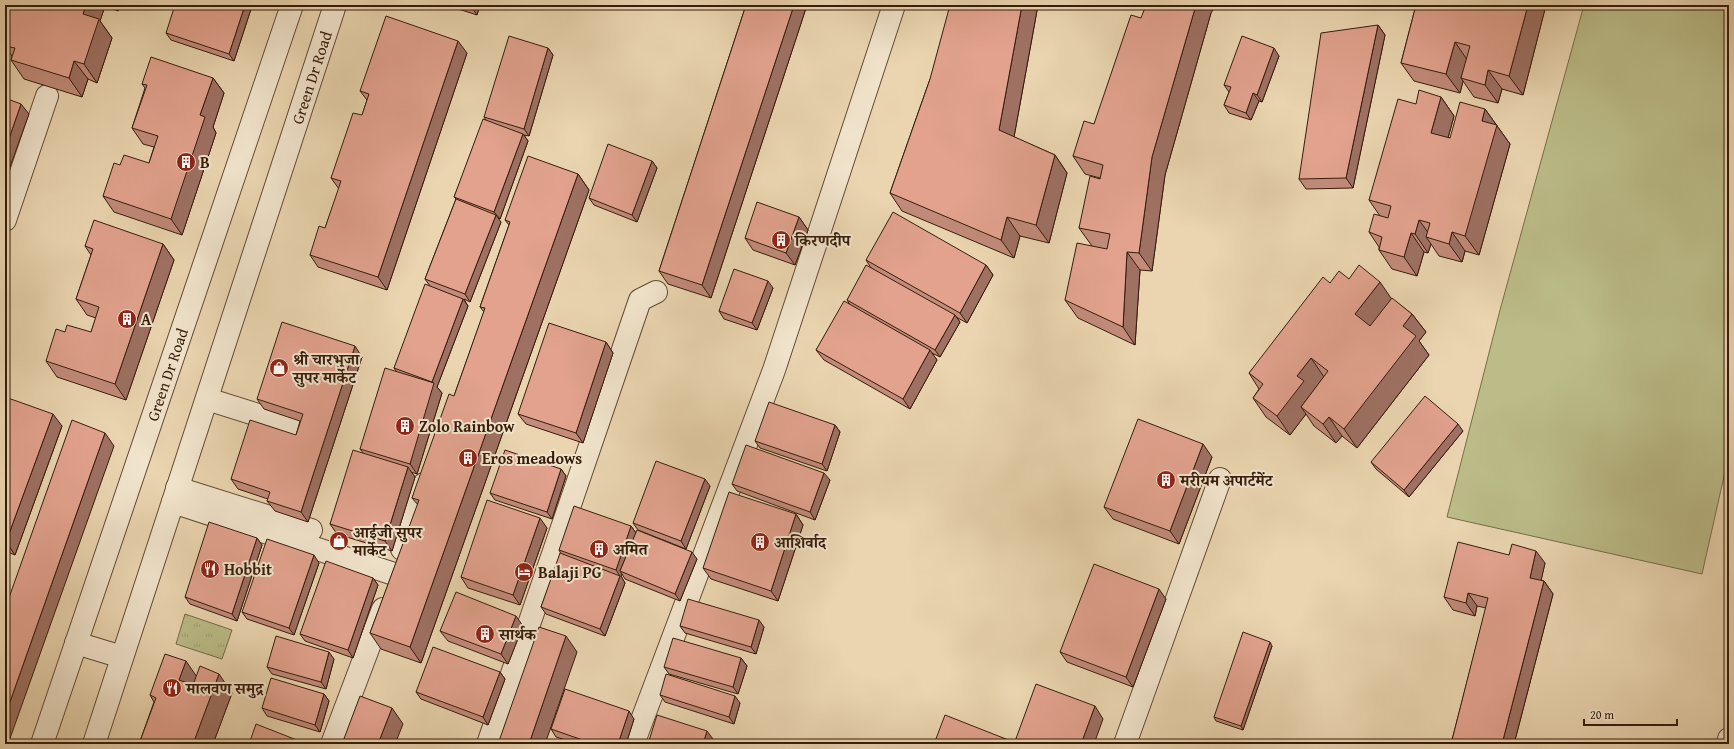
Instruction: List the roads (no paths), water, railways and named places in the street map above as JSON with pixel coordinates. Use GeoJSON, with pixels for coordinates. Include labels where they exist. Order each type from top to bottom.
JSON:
{"type":"FeatureCollection","features":[{"type":"Feature","properties":{"kind":"street","name":"Green Dr Road"},"geometry":{"type":"LineString","coordinates":[[42,744],[292,5]]}},
{"type":"Feature","properties":{"kind":"street","name":"Green Dr Road"},"geometry":{"type":"LineString","coordinates":[[94,744],[335,5]]}},
{"type":"Feature","properties":{"kind":"street"},"geometry":{"type":"LineString","coordinates":[[633,744],[774,370],[894,5]]}},
{"type":"Feature","properties":{"kind":"street"},"geometry":{"type":"LineString","coordinates":[[5,220],[47,96]]}},
{"type":"Feature","properties":{"kind":"street"},"geometry":{"type":"LineString","coordinates":[[488,744],[648,296]]}},
{"type":"Feature","properties":{"kind":"street"},"geometry":{"type":"LineString","coordinates":[[207,399],[294,426]]}},
{"type":"Feature","properties":{"kind":"street"},"geometry":{"type":"LineString","coordinates":[[1125,744],[1220,479]]}},
{"type":"Feature","properties":{"kind":"street"},"geometry":{"type":"LineString","coordinates":[[332,744],[387,598],[424,484]]}},
{"type":"Feature","properties":{"kind":"street"},"geometry":{"type":"LineString","coordinates":[[175,495],[311,530]]}},
{"type":"Feature","properties":{"kind":"street"},"geometry":{"type":"LineString","coordinates":[[175,495],[394,574]]}},
{"type":"Feature","properties":{"kind":"street"},"geometry":{"type":"LineString","coordinates":[[76,644],[122,658]]}},
{"type":"Feature","properties":{"kind":"street"},"geometry":{"type":"LineString","coordinates":[[1728,744],[1729,739]]}},
{"type":"Feature","properties":{"kind":"place","name":"B"},"geometry":{"type":"Point","coordinates":[186,162]}},
{"type":"Feature","properties":{"kind":"place","name":"किरणदीप"},"geometry":{"type":"Point","coordinates":[781,240]}},
{"type":"Feature","properties":{"kind":"place","name":"A"},"geometry":{"type":"Point","coordinates":[127,319]}},
{"type":"Feature","properties":{"kind":"place","name":"श्री चारभुजा सुपर मार्केट"},"geometry":{"type":"Point","coordinates":[279,368]}},
{"type":"Feature","properties":{"kind":"place","name":"Zolo Rainbow"},"geometry":{"type":"Point","coordinates":[405,426]}},
{"type":"Feature","properties":{"kind":"place","name":"Eros meadows"},"geometry":{"type":"Point","coordinates":[468,458]}},
{"type":"Feature","properties":{"kind":"place","name":"मरीयम अपार्टमेंट"},"geometry":{"type":"Point","coordinates":[1166,480]}},
{"type":"Feature","properties":{"kind":"place","name":"आईजी सुपर मार्केट"},"geometry":{"type":"Point","coordinates":[339,541]}},
{"type":"Feature","properties":{"kind":"place","name":"आशिर्वाद"},"geometry":{"type":"Point","coordinates":[760,542]}},
{"type":"Feature","properties":{"kind":"place","name":"अमित"},"geometry":{"type":"Point","coordinates":[599,549]}},
{"type":"Feature","properties":{"kind":"place","name":"Hobbit"},"geometry":{"type":"Point","coordinates":[210,569]}},
{"type":"Feature","properties":{"kind":"place","name":"Balaji PG"},"geometry":{"type":"Point","coordinates":[524,572]}},
{"type":"Feature","properties":{"kind":"place","name":"सार्थक"},"geometry":{"type":"Point","coordinates":[485,634]}},
{"type":"Feature","properties":{"kind":"place","name":"मालवण समुद्र"},"geometry":{"type":"Point","coordinates":[172,688]}}]}
